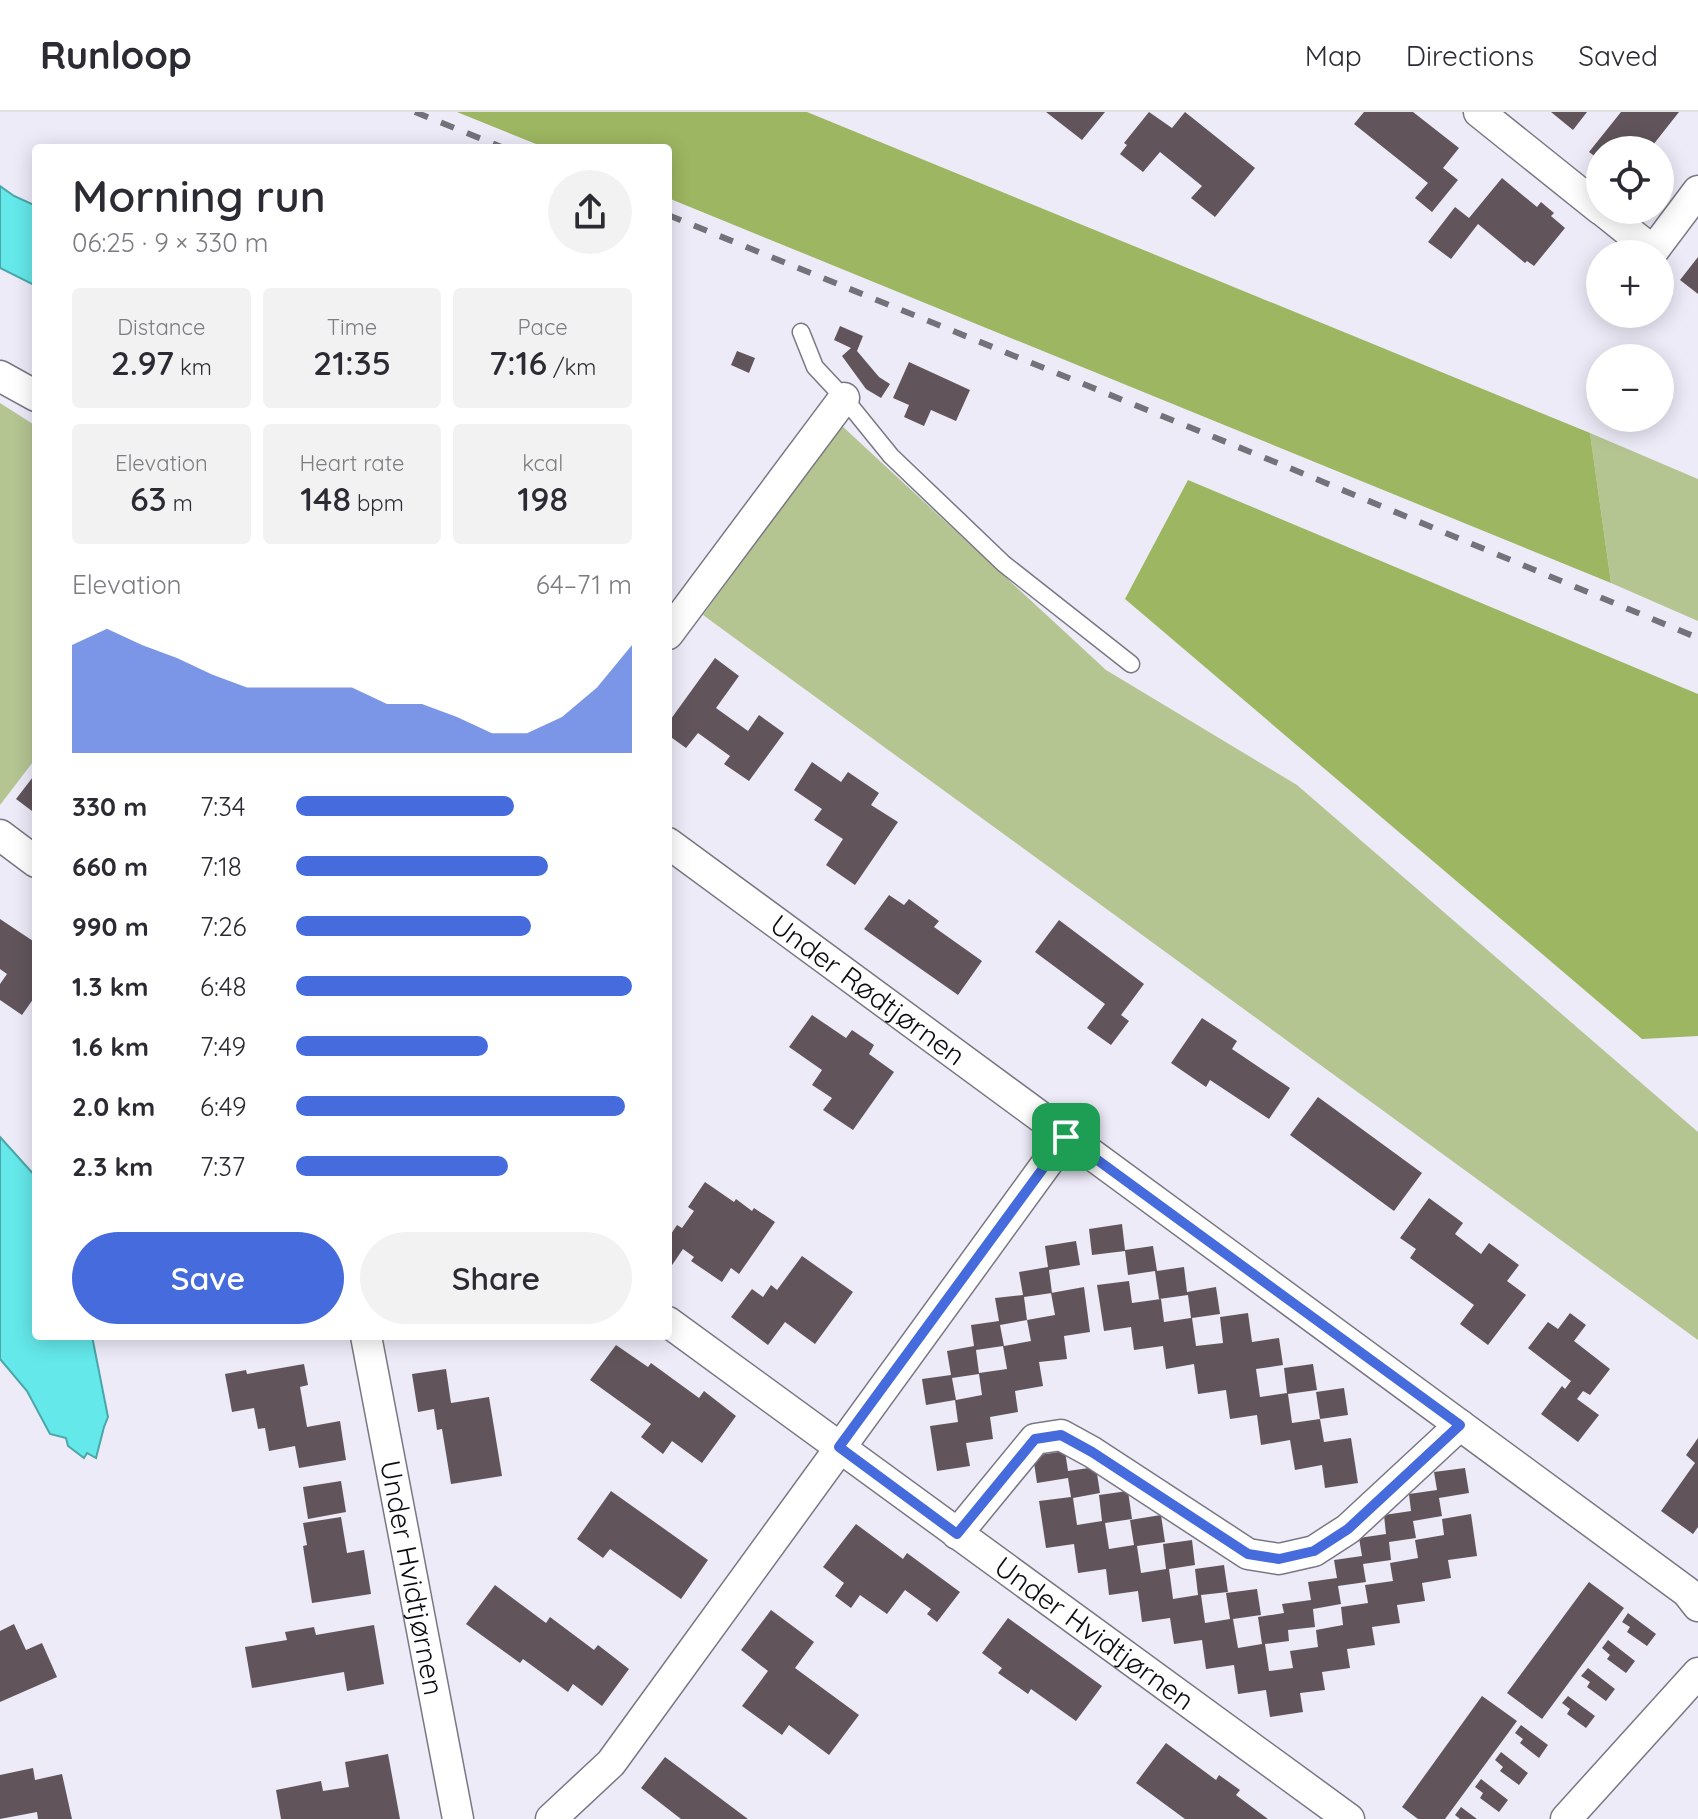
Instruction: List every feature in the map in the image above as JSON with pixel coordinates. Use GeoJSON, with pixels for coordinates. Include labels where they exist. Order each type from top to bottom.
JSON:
{"type":"FeatureCollection","features":[{"type":"Feature","properties":{"kind":"street"},"geometry":{"type":"LineString","coordinates":[[1479,112],[1586,197]]}},
{"type":"Feature","properties":{"kind":"street"},"geometry":{"type":"LineString","coordinates":[[1674,223],[1698,191]]}},
{"type":"Feature","properties":{"kind":"street"},"geometry":{"type":"LineString","coordinates":[[1620,224],[1653,251],[1673,224]]}},
{"type":"Feature","properties":{"kind":"street"},"geometry":{"type":"LineString","coordinates":[[0,376],[32,394]]}},
{"type":"Feature","properties":{"kind":"street"},"geometry":{"type":"LineString","coordinates":[[672,629],[844,398]]}},
{"type":"Feature","properties":{"kind":"street"},"geometry":{"type":"LineString","coordinates":[[0,835],[32,859]]}},
{"type":"Feature","properties":{"kind":"street","name":"Under Rødtjørnen"},"geometry":{"type":"LineString","coordinates":[[672,846],[1687,1592],[1698,1606]]}},
{"type":"Feature","properties":{"kind":"street"},"geometry":{"type":"LineString","coordinates":[[551,1819],[611,1763],[1066,1137]]}},
{"type":"Feature","properties":{"kind":"street","name":"Under Hvidtjørnen"},"geometry":{"type":"LineString","coordinates":[[672,1325],[1349,1819]]}},
{"type":"Feature","properties":{"kind":"street","name":"Under Hvidtjørnen"},"geometry":{"type":"LineString","coordinates":[[367,1340],[458,1819]]}},
{"type":"Feature","properties":{"kind":"street"},"geometry":{"type":"LineString","coordinates":[[957,1534],[1035,1439],[1061,1435],[1248,1554],[1279,1559],[1314,1551],[1348,1529],[1460,1425]]}},
{"type":"Feature","properties":{"kind":"street"},"geometry":{"type":"LineString","coordinates":[[1566,1819],[1698,1673]]}},
{"type":"Feature","properties":{"kind":"lane"},"geometry":{"type":"LineString","coordinates":[[801,332],[815,367],[891,456],[1004,564],[1131,664]]}},
{"type":"Feature","properties":{"kind":"green space"},"geometry":{"type":"Polygon","coordinates":[[[457,112],[807,112],[1590,433],[1611,583],[672,200],[672,144],[536,144],[457,112]]]}},
{"type":"Feature","properties":{"kind":"green space"},"geometry":{"type":"Polygon","coordinates":[[[0,403],[32,423],[32,763],[0,805],[0,403]]]}},
{"type":"Feature","properties":{"kind":"green space"},"geometry":{"type":"Polygon","coordinates":[[[841,425],[1106,670],[1297,785],[1698,1132],[1698,1340],[703,615],[841,425]]]}},
{"type":"Feature","properties":{"kind":"green space"},"geometry":{"type":"Polygon","coordinates":[[[1590,433],[1698,479],[1698,621],[1611,583],[1590,433]]]}},
{"type":"Feature","properties":{"kind":"green space"},"geometry":{"type":"Polygon","coordinates":[[[1188,480],[1698,694],[1698,1036],[1642,1039],[1125,599],[1188,480]]]}},
{"type":"Feature","properties":{"kind":"water"},"geometry":{"type":"Polygon","coordinates":[[[0,186],[32,204],[32,284],[0,268],[0,186]]]}},
{"type":"Feature","properties":{"kind":"water"},"geometry":{"type":"Polygon","coordinates":[[[0,1137],[32,1173],[32,1340],[93,1340],[108,1417],[96,1458],[87,1453],[84,1458],[68,1446],[66,1438],[50,1434],[27,1391],[0,1359],[0,1137]]]}},
{"type":"Feature","properties":{"kind":"building"},"geometry":{"type":"Polygon","coordinates":[[[1046,112],[1105,112],[1082,140],[1046,112]]]}},
{"type":"Feature","properties":{"kind":"building"},"geometry":{"type":"Polygon","coordinates":[[[1149,112],[1172,128],[1185,112],[1255,168],[1215,217],[1191,198],[1202,186],[1160,152],[1143,172],[1120,154],[1127,145],[1124,143],[1149,112]]]}},
{"type":"Feature","properties":{"kind":"building"},"geometry":{"type":"Polygon","coordinates":[[[1364,112],[1413,112],[1459,148],[1443,168],[1458,180],[1432,212],[1415,198],[1428,183],[1354,124],[1364,112]]]}},
{"type":"Feature","properties":{"kind":"building"},"geometry":{"type":"Polygon","coordinates":[[[1551,112],[1587,112],[1573,130],[1551,112]]]}},
{"type":"Feature","properties":{"kind":"building"},"geometry":{"type":"Polygon","coordinates":[[[1621,112],[1679,112],[1660,136],[1602,136],[1621,112]]]}},
{"type":"Feature","properties":{"kind":"building"},"geometry":{"type":"Polygon","coordinates":[[[1502,178],[1537,207],[1541,202],[1565,228],[1534,266],[1527,261],[1525,263],[1478,224],[1451,259],[1428,242],[1455,207],[1469,218],[1502,178]]]}},
{"type":"Feature","properties":{"kind":"building"},"geometry":{"type":"Polygon","coordinates":[[[1698,257],[1698,294],[1680,280],[1698,257]]]}},
{"type":"Feature","properties":{"kind":"building"},"geometry":{"type":"Polygon","coordinates":[[[840,326],[863,336],[857,351],[879,377],[890,384],[881,398],[866,389],[842,356],[851,348],[834,340],[840,326]]]}},
{"type":"Feature","properties":{"kind":"building"},"geometry":{"type":"Polygon","coordinates":[[[737,351],[755,358],[749,373],[731,365],[737,351]]]}},
{"type":"Feature","properties":{"kind":"building"},"geometry":{"type":"Polygon","coordinates":[[[909,362],[970,390],[956,421],[931,410],[924,426],[904,417],[909,405],[893,398],[909,362]]]}},
{"type":"Feature","properties":{"kind":"building"},"geometry":{"type":"Polygon","coordinates":[[[715,658],[739,676],[716,708],[748,731],[759,715],[784,733],[749,781],[724,764],[730,756],[698,733],[686,748],[672,738],[672,717],[715,658]]]}},
{"type":"Feature","properties":{"kind":"building"},"geometry":{"type":"Polygon","coordinates":[[[812,762],[841,782],[848,772],[879,793],[871,805],[898,822],[855,885],[826,865],[843,839],[814,820],[822,809],[794,790],[812,762]]]}},
{"type":"Feature","properties":{"kind":"building"},"geometry":{"type":"Polygon","coordinates":[[[32,778],[32,811],[16,799],[32,778]]]}},
{"type":"Feature","properties":{"kind":"building"},"geometry":{"type":"Polygon","coordinates":[[[889,895],[904,905],[909,899],[939,921],[934,927],[982,961],[958,995],[864,929],[889,895]]]}},
{"type":"Feature","properties":{"kind":"building"},"geometry":{"type":"Polygon","coordinates":[[[0,919],[32,940],[32,1001],[22,1015],[0,1000],[0,984],[7,974],[0,969],[0,919]]]}},
{"type":"Feature","properties":{"kind":"building"},"geometry":{"type":"Polygon","coordinates":[[[1059,920],[1144,984],[1121,1015],[1129,1021],[1111,1045],[1087,1028],[1105,1004],[1035,952],[1059,920]]]}},
{"type":"Feature","properties":{"kind":"building"},"geometry":{"type":"Polygon","coordinates":[[[812,1015],[846,1038],[852,1030],[874,1045],[869,1054],[894,1072],[853,1130],[823,1110],[832,1098],[812,1085],[822,1070],[789,1047],[812,1015]]]}},
{"type":"Feature","properties":{"kind":"building"},"geometry":{"type":"Polygon","coordinates":[[[1202,1018],[1237,1041],[1232,1049],[1290,1088],[1269,1119],[1210,1080],[1206,1087],[1171,1063],[1202,1018]]]}},
{"type":"Feature","properties":{"kind":"building"},"geometry":{"type":"Polygon","coordinates":[[[1318,1097],[1422,1173],[1394,1211],[1290,1135],[1318,1097]]]}},
{"type":"Feature","properties":{"kind":"building"},"geometry":{"type":"Polygon","coordinates":[[[705,1182],[734,1202],[736,1199],[775,1222],[739,1274],[731,1268],[722,1282],[691,1261],[694,1257],[683,1249],[672,1265],[672,1232],[677,1225],[682,1228],[694,1211],[688,1207],[705,1182]]]}},
{"type":"Feature","properties":{"kind":"building"},"geometry":{"type":"Polygon","coordinates":[[[1429,1198],[1463,1223],[1455,1234],[1481,1254],[1489,1243],[1519,1265],[1507,1281],[1526,1295],[1488,1345],[1460,1324],[1474,1305],[1410,1258],[1416,1249],[1400,1238],[1429,1198]]]}},
{"type":"Feature","properties":{"kind":"building"},"geometry":{"type":"Polygon","coordinates":[[[1122,1224],[1125,1250],[1153,1246],[1157,1271],[1184,1267],[1187,1292],[1216,1287],[1220,1314],[1192,1318],[1196,1346],[1223,1343],[1220,1317],[1248,1313],[1252,1342],[1279,1338],[1283,1365],[1256,1369],[1260,1397],[1287,1393],[1284,1368],[1313,1364],[1317,1390],[1288,1394],[1292,1423],[1320,1419],[1324,1442],[1351,1438],[1358,1483],[1325,1488],[1322,1465],[1295,1470],[1290,1440],[1261,1445],[1257,1415],[1230,1419],[1226,1390],[1198,1394],[1194,1364],[1166,1369],[1163,1346],[1134,1350],[1131,1327],[1104,1331],[1097,1285],[1129,1281],[1132,1303],[1161,1299],[1164,1322],[1191,1318],[1188,1295],[1159,1299],[1155,1271],[1128,1275],[1125,1251],[1092,1255],[1089,1229],[1122,1224]]]}},
{"type":"Feature","properties":{"kind":"building"},"geometry":{"type":"Polygon","coordinates":[[[1076,1241],[1080,1265],[1049,1270],[1052,1293],[1084,1287],[1090,1332],[1064,1336],[1067,1359],[1039,1362],[1043,1386],[1015,1391],[1018,1412],[990,1417],[993,1439],[966,1443],[970,1466],[937,1471],[930,1426],[958,1422],[955,1400],[926,1405],[922,1379],[951,1375],[947,1351],[974,1346],[971,1325],[999,1321],[995,1298],[1023,1295],[1019,1272],[1048,1267],[1045,1246],[1076,1241]],[[1051,1293],[1024,1297],[1027,1320],[1055,1315],[1051,1293]],[[1027,1320],[1000,1325],[1004,1346],[1031,1341],[1027,1320]],[[1003,1346],[976,1350],[979,1373],[1007,1369],[1003,1346]],[[979,1374],[952,1378],[956,1400],[982,1395],[979,1374]]]}},
{"type":"Feature","properties":{"kind":"building"},"geometry":{"type":"Polygon","coordinates":[[[802,1256],[853,1292],[815,1344],[785,1322],[768,1345],[731,1317],[752,1289],[763,1297],[771,1285],[777,1290],[802,1256]]]}},
{"type":"Feature","properties":{"kind":"building"},"geometry":{"type":"Polygon","coordinates":[[[1570,1313],[1586,1325],[1574,1341],[1610,1369],[1590,1395],[1583,1391],[1577,1399],[1599,1415],[1578,1442],[1541,1414],[1562,1386],[1565,1389],[1571,1381],[1528,1348],[1548,1322],[1558,1329],[1570,1313]]]}},
{"type":"Feature","properties":{"kind":"building"},"geometry":{"type":"Polygon","coordinates":[[[616,1345],[648,1367],[651,1363],[699,1398],[704,1391],[736,1416],[702,1463],[672,1441],[663,1454],[641,1437],[651,1424],[590,1380],[616,1345]]]}},
{"type":"Feature","properties":{"kind":"building"},"geometry":{"type":"Polygon","coordinates":[[[304,1364],[308,1385],[300,1387],[307,1427],[340,1421],[346,1460],[299,1468],[295,1446],[269,1451],[265,1428],[258,1429],[254,1408],[232,1412],[225,1374],[246,1370],[247,1374],[304,1364]]]}},
{"type":"Feature","properties":{"kind":"building"},"geometry":{"type":"Polygon","coordinates":[[[446,1369],[451,1403],[489,1397],[502,1476],[451,1484],[442,1429],[437,1430],[434,1409],[418,1412],[412,1374],[446,1369]]]}},
{"type":"Feature","properties":{"kind":"building"},"geometry":{"type":"Polygon","coordinates":[[[1344,1388],[1348,1415],[1320,1419],[1316,1392],[1344,1388]]]}},
{"type":"Feature","properties":{"kind":"building"},"geometry":{"type":"Polygon","coordinates":[[[1698,1438],[1698,1527],[1693,1534],[1661,1511],[1695,1463],[1686,1455],[1698,1438]]]}},
{"type":"Feature","properties":{"kind":"building"},"geometry":{"type":"Polygon","coordinates":[[[1065,1451],[1068,1471],[1096,1467],[1100,1493],[1073,1498],[1077,1525],[1102,1521],[1099,1495],[1128,1491],[1132,1519],[1105,1523],[1109,1549],[1134,1545],[1130,1520],[1161,1515],[1165,1542],[1137,1546],[1141,1573],[1166,1569],[1163,1544],[1192,1540],[1195,1565],[1169,1569],[1173,1599],[1198,1595],[1195,1569],[1224,1565],[1228,1592],[1201,1595],[1205,1623],[1230,1619],[1226,1593],[1257,1589],[1261,1615],[1233,1619],[1238,1648],[1262,1644],[1258,1617],[1284,1613],[1282,1604],[1311,1600],[1308,1582],[1337,1578],[1334,1560],[1362,1556],[1359,1538],[1386,1534],[1384,1515],[1411,1511],[1409,1494],[1437,1490],[1434,1472],[1465,1468],[1469,1493],[1439,1498],[1442,1516],[1413,1521],[1416,1538],[1389,1542],[1391,1560],[1363,1564],[1366,1582],[1338,1586],[1341,1604],[1313,1609],[1315,1627],[1288,1630],[1289,1641],[1265,1644],[1269,1671],[1293,1668],[1290,1651],[1318,1647],[1316,1630],[1343,1625],[1341,1607],[1368,1603],[1365,1585],[1393,1581],[1390,1563],[1418,1558],[1415,1540],[1444,1535],[1442,1519],[1471,1514],[1477,1556],[1448,1560],[1451,1578],[1422,1583],[1425,1601],[1397,1605],[1400,1623],[1372,1627],[1375,1645],[1347,1649],[1350,1668],[1322,1672],[1325,1690],[1300,1693],[1303,1712],[1270,1717],[1266,1690],[1238,1694],[1234,1665],[1206,1669],[1202,1640],[1174,1644],[1170,1618],[1142,1622],[1138,1591],[1109,1595],[1106,1569],[1078,1573],[1074,1544],[1046,1548],[1039,1501],[1071,1497],[1068,1478],[1037,1483],[1033,1456],[1065,1451]]]}},
{"type":"Feature","properties":{"kind":"building"},"geometry":{"type":"Polygon","coordinates":[[[341,1481],[346,1512],[308,1519],[303,1487],[341,1481]]]}},
{"type":"Feature","properties":{"kind":"building"},"geometry":{"type":"Polygon","coordinates":[[[611,1491],[708,1560],[681,1599],[610,1549],[603,1558],[577,1539],[611,1491]]]}},
{"type":"Feature","properties":{"kind":"building"},"geometry":{"type":"Polygon","coordinates":[[[341,1517],[347,1553],[364,1550],[371,1594],[312,1603],[303,1546],[307,1545],[303,1523],[341,1517]]]}},
{"type":"Feature","properties":{"kind":"building"},"geometry":{"type":"Polygon","coordinates":[[[856,1524],[903,1559],[907,1553],[960,1592],[937,1622],[927,1614],[931,1609],[905,1590],[887,1614],[860,1595],[851,1608],[835,1596],[844,1583],[823,1567],[856,1524]]]}},
{"type":"Feature","properties":{"kind":"building"},"geometry":{"type":"Polygon","coordinates":[[[1589,1582],[1624,1608],[1542,1719],[1507,1693],[1589,1582]]]}},
{"type":"Feature","properties":{"kind":"building"},"geometry":{"type":"Polygon","coordinates":[[[495,1585],[546,1623],[550,1617],[594,1650],[598,1645],[629,1669],[602,1706],[573,1684],[568,1692],[523,1659],[520,1663],[466,1624],[495,1585]]]}},
{"type":"Feature","properties":{"kind":"building"},"geometry":{"type":"Polygon","coordinates":[[[771,1610],[814,1642],[795,1668],[859,1715],[829,1755],[789,1725],[782,1735],[742,1706],[768,1671],[741,1650],[771,1610]]]}},
{"type":"Feature","properties":{"kind":"building"},"geometry":{"type":"Polygon","coordinates":[[[1628,1613],[1656,1634],[1647,1646],[1627,1632],[1630,1627],[1622,1622],[1628,1613]]]}},
{"type":"Feature","properties":{"kind":"building"},"geometry":{"type":"Polygon","coordinates":[[[1008,1618],[1102,1686],[1076,1721],[1031,1689],[1028,1694],[998,1673],[1002,1668],[982,1653],[1008,1618]]]}},
{"type":"Feature","properties":{"kind":"building"},"geometry":{"type":"Polygon","coordinates":[[[14,1624],[26,1650],[42,1643],[57,1677],[0,1702],[0,1631],[14,1624]]]}},
{"type":"Feature","properties":{"kind":"building"},"geometry":{"type":"Polygon","coordinates":[[[374,1625],[384,1684],[347,1691],[344,1672],[252,1688],[245,1647],[287,1640],[285,1632],[314,1627],[316,1635],[374,1625]]]}},
{"type":"Feature","properties":{"kind":"building"},"geometry":{"type":"Polygon","coordinates":[[[1608,1640],[1635,1661],[1626,1673],[1607,1659],[1610,1655],[1602,1648],[1608,1640]]]}},
{"type":"Feature","properties":{"kind":"building"},"geometry":{"type":"Polygon","coordinates":[[[1588,1668],[1615,1689],[1606,1701],[1587,1687],[1590,1682],[1581,1676],[1588,1668]]]}},
{"type":"Feature","properties":{"kind":"building"},"geometry":{"type":"Polygon","coordinates":[[[1482,1696],[1517,1721],[1445,1819],[1418,1819],[1402,1807],[1482,1696]]]}},
{"type":"Feature","properties":{"kind":"building"},"geometry":{"type":"Polygon","coordinates":[[[1568,1696],[1595,1716],[1586,1728],[1567,1714],[1570,1709],[1562,1703],[1568,1696]]]}},
{"type":"Feature","properties":{"kind":"building"},"geometry":{"type":"Polygon","coordinates":[[[1521,1725],[1548,1745],[1539,1758],[1520,1743],[1523,1739],[1515,1733],[1521,1725]]]}},
{"type":"Feature","properties":{"kind":"building"},"geometry":{"type":"Polygon","coordinates":[[[1166,1743],[1216,1780],[1219,1775],[1240,1790],[1236,1795],[1268,1819],[1185,1819],[1136,1783],[1166,1743]]]}},
{"type":"Feature","properties":{"kind":"building"},"geometry":{"type":"Polygon","coordinates":[[[1501,1752],[1528,1773],[1519,1785],[1500,1771],[1503,1767],[1495,1760],[1501,1752]]]}},
{"type":"Feature","properties":{"kind":"building"},"geometry":{"type":"Polygon","coordinates":[[[388,1754],[400,1819],[281,1819],[276,1790],[321,1781],[323,1791],[349,1787],[345,1762],[388,1754]]]}},
{"type":"Feature","properties":{"kind":"building"},"geometry":{"type":"Polygon","coordinates":[[[665,1757],[748,1819],[681,1819],[641,1788],[665,1757]]]}},
{"type":"Feature","properties":{"kind":"building"},"geometry":{"type":"Polygon","coordinates":[[[33,1768],[35,1780],[62,1774],[72,1819],[38,1819],[37,1812],[0,1819],[0,1775],[33,1768]]]}},
{"type":"Feature","properties":{"kind":"building"},"geometry":{"type":"Polygon","coordinates":[[[1481,1779],[1508,1800],[1499,1812],[1480,1798],[1483,1793],[1475,1787],[1481,1779]]]}},
{"type":"Feature","properties":{"kind":"building"},"geometry":{"type":"Polygon","coordinates":[[[1461,1807],[1477,1819],[1460,1819],[1455,1815],[1461,1807]]]}},
{"type":"Feature","properties":{"kind":"railway"},"geometry":{"type":"LineString","coordinates":[[415,112],[494,144]]}},
{"type":"Feature","properties":{"kind":"railway"},"geometry":{"type":"LineString","coordinates":[[672,217],[1698,638]]}},
{"type":"Feature","properties":{"kind":"route"},"geometry":{"type":"LineString","coordinates":[[1066,1137],[1224,1252],[1460,1425],[1348,1529],[1314,1551],[1279,1559],[1248,1554],[1061,1435],[1035,1439],[957,1534],[839,1447],[1066,1137]]}}]}
